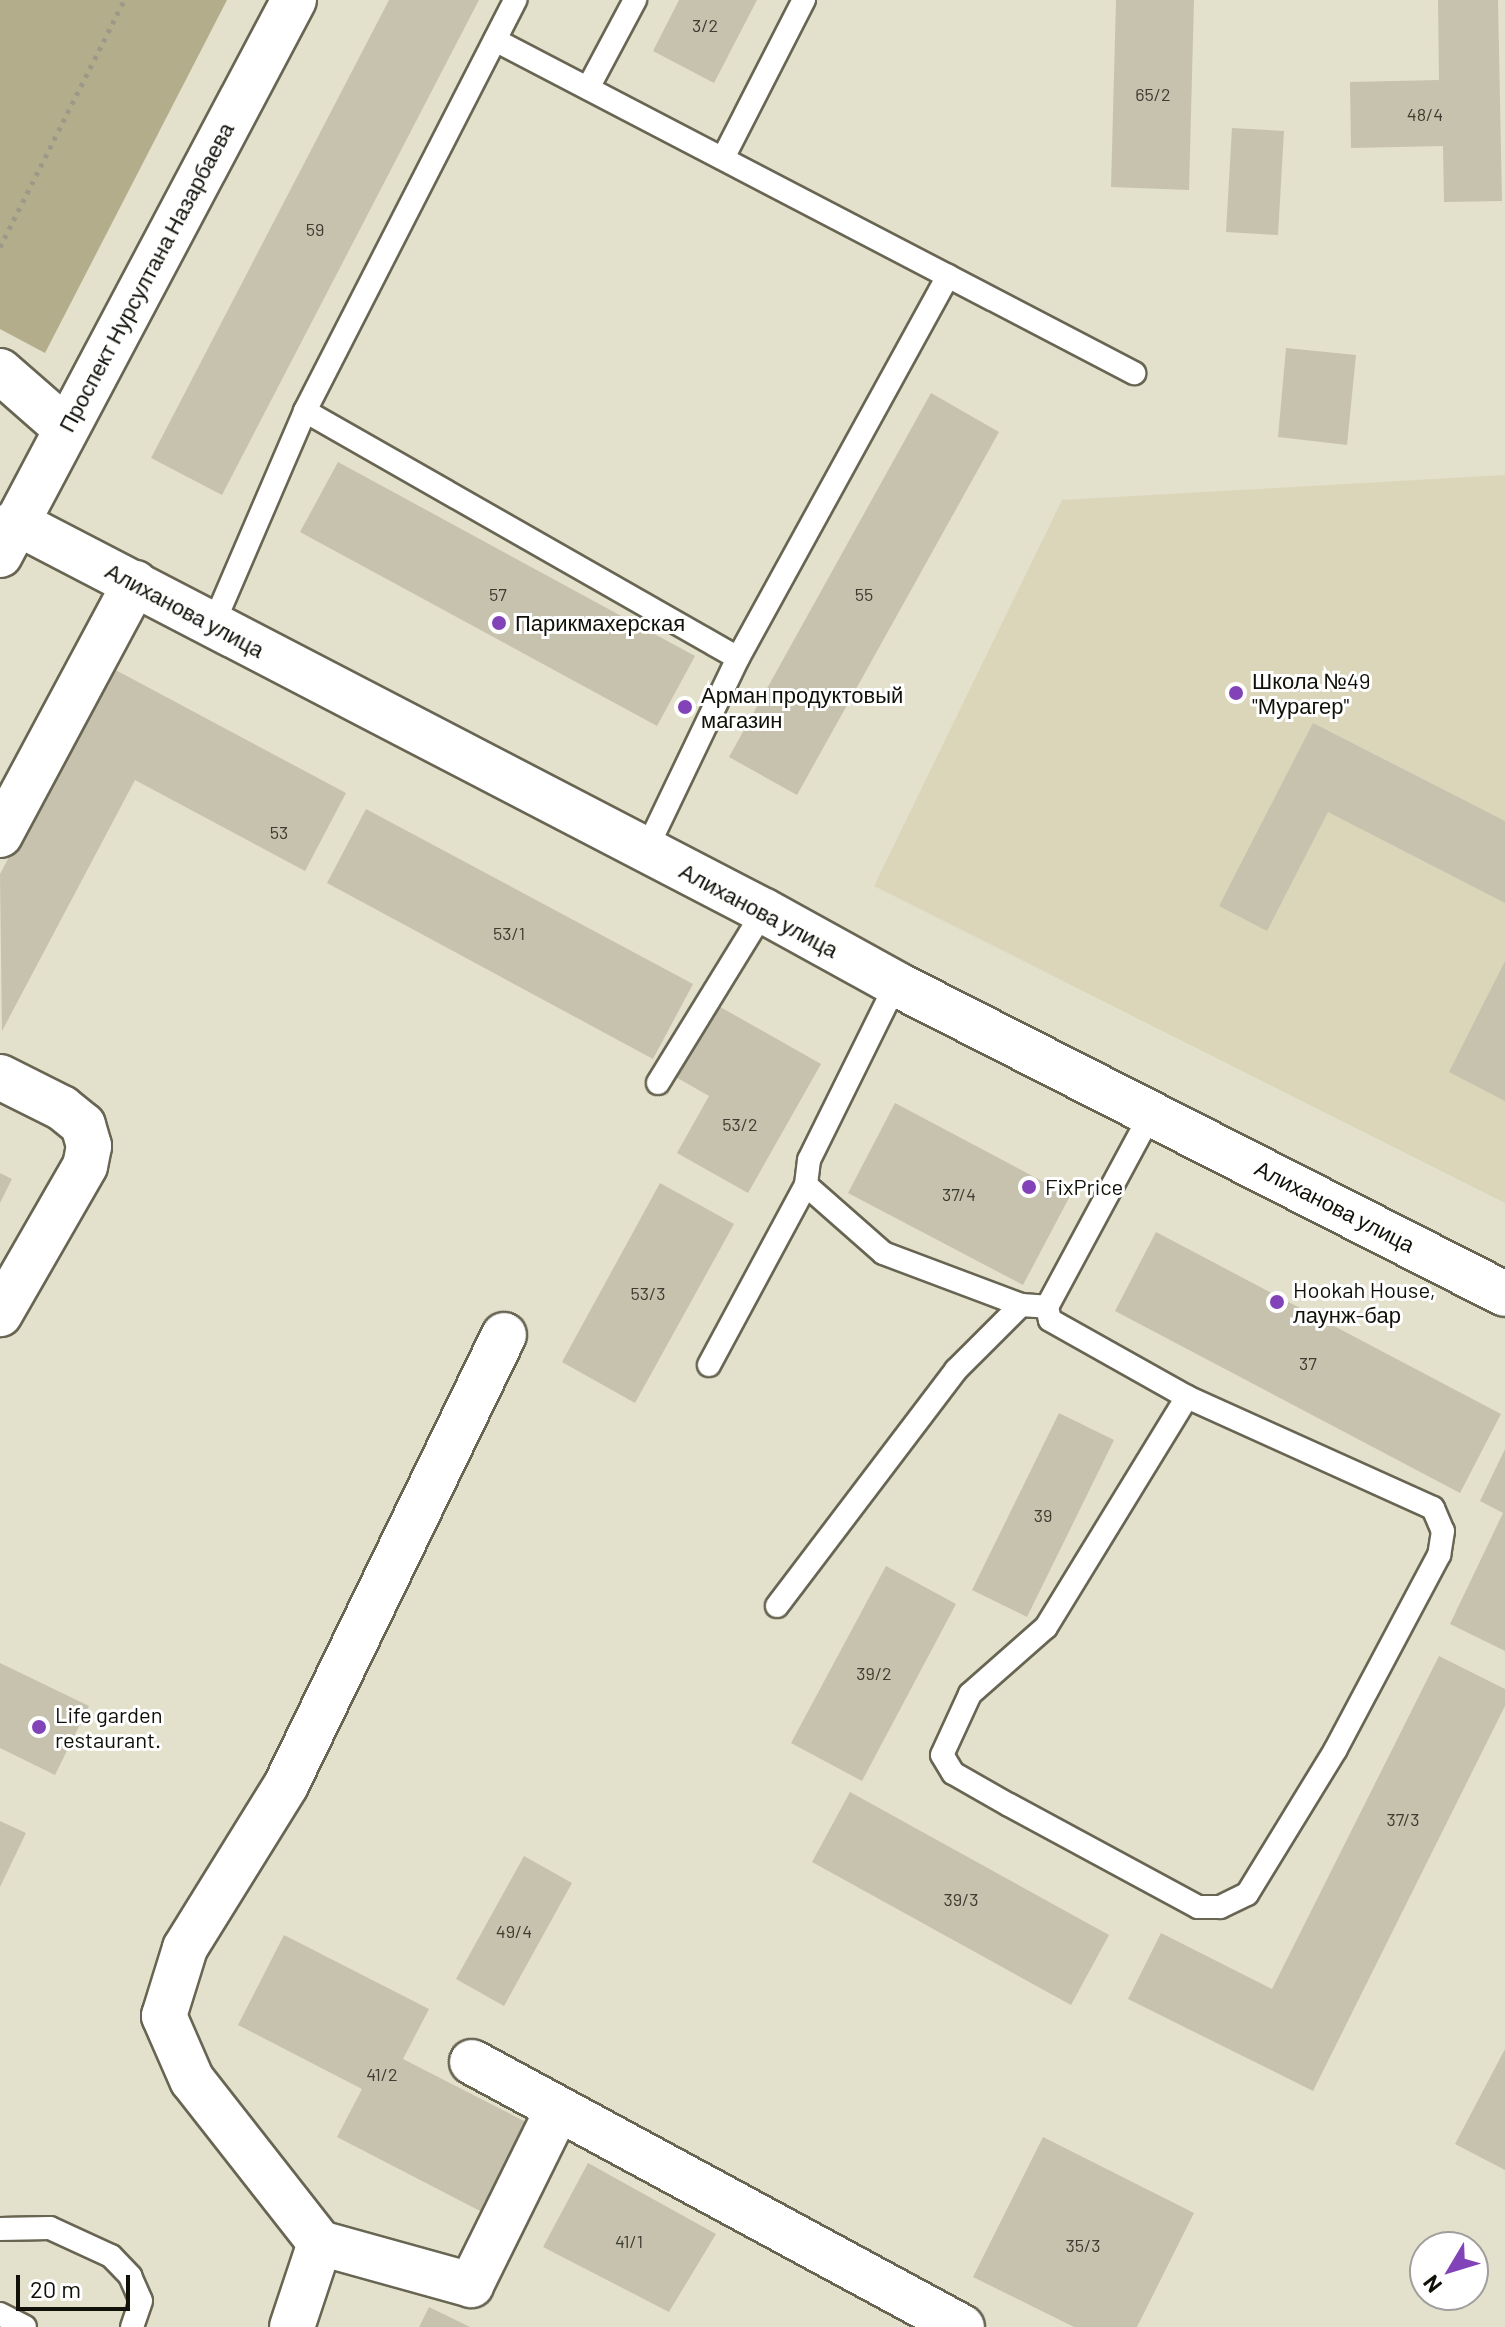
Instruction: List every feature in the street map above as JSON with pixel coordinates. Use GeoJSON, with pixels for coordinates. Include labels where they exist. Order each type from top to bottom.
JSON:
{"type":"FeatureCollection","features":[{"type":"Feature","properties":{"kind":"street","name":"Проспект Нурсултана Назарбаева"},"geometry":{"type":"LineString","coordinates":[[7,539],[294,0]]}},
{"type":"Feature","properties":{"kind":"street"},"geometry":{"type":"LineString","coordinates":[[0,371],[65,428]]}},
{"type":"Feature","properties":{"kind":"street","name":"Алиханова улица"},"geometry":{"type":"LineString","coordinates":[[7,539],[135,583],[764,911],[896,984],[1505,1294]]}},
{"type":"Feature","properties":{"kind":"street"},"geometry":{"type":"LineString","coordinates":[[0,835],[135,583]]}},
{"type":"Feature","properties":{"kind":"street"},"geometry":{"type":"LineString","coordinates":[[0,1077],[62,1108],[83,1125],[89,1146],[85,1166],[0,1314]]}},
{"type":"Feature","properties":{"kind":"street"},"geometry":{"type":"LineString","coordinates":[[504,1335],[286,1785],[185,1948],[164,2016],[192,2080],[320,2243],[471,2285],[558,2109]]}},
{"type":"Feature","properties":{"kind":"street"},"geometry":{"type":"LineString","coordinates":[[472,2062],[962,2327]]}},
{"type":"Feature","properties":{"kind":"street"},"geometry":{"type":"LineString","coordinates":[[292,2327],[320,2243]]}},
{"type":"Feature","properties":{"kind":"lane"},"geometry":{"type":"LineString","coordinates":[[213,625],[305,411],[515,0]]}},
{"type":"Feature","properties":{"kind":"lane"},"geometry":{"type":"LineString","coordinates":[[588,88],[635,0]]}},
{"type":"Feature","properties":{"kind":"lane"},"geometry":{"type":"LineString","coordinates":[[723,158],[804,0]]}},
{"type":"Feature","properties":{"kind":"lane"},"geometry":{"type":"LineString","coordinates":[[495,40],[1134,373]]}},
{"type":"Feature","properties":{"kind":"lane"},"geometry":{"type":"LineString","coordinates":[[646,850],[738,658],[948,276]]}},
{"type":"Feature","properties":{"kind":"lane"},"geometry":{"type":"LineString","coordinates":[[305,411],[738,658]]}},
{"type":"Feature","properties":{"kind":"lane"},"geometry":{"type":"LineString","coordinates":[[658,1083],[764,911]]}},
{"type":"Feature","properties":{"kind":"lane"},"geometry":{"type":"LineString","coordinates":[[709,1365],[806,1185],[809,1160],[896,984]]}},
{"type":"Feature","properties":{"kind":"lane"},"geometry":{"type":"LineString","coordinates":[[1152,1112],[1047,1307],[1050,1320],[1187,1397],[1433,1508],[1443,1531],[1439,1555],[1336,1749],[1247,1894],[1220,1907],[1198,1907],[1009,1805],[953,1773],[942,1755],[970,1694],[1046,1627],[1187,1397]]}},
{"type":"Feature","properties":{"kind":"lane"},"geometry":{"type":"LineString","coordinates":[[806,1185],[883,1253],[1021,1305],[1047,1307]]}},
{"type":"Feature","properties":{"kind":"lane"},"geometry":{"type":"LineString","coordinates":[[777,1606],[956,1370],[1021,1305]]}},
{"type":"Feature","properties":{"kind":"lane"},"geometry":{"type":"LineString","coordinates":[[0,2229],[50,2228],[111,2256],[130,2276],[141,2301],[132,2327]]}},
{"type":"Feature","properties":{"kind":"lane"},"geometry":{"type":"LineString","coordinates":[[0,2314],[25,2327]]}},
{"type":"Feature","properties":{"kind":"path"},"geometry":{"type":"LineString","coordinates":[[0,247],[124,0]]}},
{"type":"Feature","properties":{"kind":"shaded area"},"geometry":{"type":"Polygon","coordinates":[[[0,0],[227,0],[45,353],[0,329],[0,0]]]}},
{"type":"Feature","properties":{"kind":"shaded area","name":"Школа №49 \"Мурагер\""},"geometry":{"type":"Polygon","coordinates":[[[1505,475],[1505,1203],[874,886],[1062,500],[1505,475]]]}},
{"type":"Feature","properties":{"kind":"building"},"geometry":{"type":"Polygon","coordinates":[[[389,0],[479,0],[222,495],[151,458],[389,0]]]}},
{"type":"Feature","properties":{"kind":"building"},"geometry":{"type":"Polygon","coordinates":[[[679,0],[757,0],[714,83],[653,51],[679,0]]]}},
{"type":"Feature","properties":{"kind":"building"},"geometry":{"type":"Polygon","coordinates":[[[1116,0],[1194,0],[1189,190],[1111,187],[1116,0]]]}},
{"type":"Feature","properties":{"kind":"building"},"geometry":{"type":"Polygon","coordinates":[[[1438,0],[1498,0],[1502,201],[1444,202],[1443,146],[1351,148],[1350,82],[1439,80],[1438,0]]]}},
{"type":"Feature","properties":{"kind":"building"},"geometry":{"type":"Polygon","coordinates":[[[1232,128],[1284,131],[1278,235],[1226,232],[1232,128]]]}},
{"type":"Feature","properties":{"kind":"building"},"geometry":{"type":"Polygon","coordinates":[[[1286,348],[1356,355],[1347,445],[1278,437],[1286,348]]]}},
{"type":"Feature","properties":{"kind":"building"},"geometry":{"type":"Polygon","coordinates":[[[931,393],[999,432],[797,795],[729,757],[931,393]]]}},
{"type":"Feature","properties":{"kind":"building"},"geometry":{"type":"Polygon","coordinates":[[[338,462],[695,656],[657,726],[300,532],[338,462]]]}},
{"type":"Feature","properties":{"kind":"building"},"geometry":{"type":"Polygon","coordinates":[[[110,667],[346,793],[305,871],[135,780],[2,1031],[0,874],[110,667]]]}},
{"type":"Feature","properties":{"kind":"building"},"geometry":{"type":"Polygon","coordinates":[[[1313,723],[1505,821],[1505,903],[1328,812],[1267,931],[1219,906],[1313,723]]]}},
{"type":"Feature","properties":{"kind":"building"},"geometry":{"type":"Polygon","coordinates":[[[366,809],[693,984],[653,1059],[327,883],[366,809]]]}},
{"type":"Feature","properties":{"kind":"building"},"geometry":{"type":"Polygon","coordinates":[[[1505,961],[1505,1101],[1449,1072],[1505,961]]]}},
{"type":"Feature","properties":{"kind":"building"},"geometry":{"type":"Polygon","coordinates":[[[715,1004],[821,1064],[748,1193],[677,1153],[709,1096],[674,1076],[715,1004]]]}},
{"type":"Feature","properties":{"kind":"building"},"geometry":{"type":"Polygon","coordinates":[[[895,1103],[1070,1196],[1023,1285],[848,1193],[895,1103]]]}},
{"type":"Feature","properties":{"kind":"building"},"geometry":{"type":"Polygon","coordinates":[[[0,1173],[12,1179],[0,1203],[0,1173]]]}},
{"type":"Feature","properties":{"kind":"building"},"geometry":{"type":"Polygon","coordinates":[[[660,1183],[734,1224],[635,1403],[562,1362],[660,1183]]]}},
{"type":"Feature","properties":{"kind":"building"},"geometry":{"type":"Polygon","coordinates":[[[1156,1232],[1501,1414],[1460,1493],[1115,1311],[1156,1232]]]}},
{"type":"Feature","properties":{"kind":"building"},"geometry":{"type":"Polygon","coordinates":[[[1059,1413],[1114,1440],[1027,1617],[972,1590],[1059,1413]]]}},
{"type":"Feature","properties":{"kind":"building"},"geometry":{"type":"Polygon","coordinates":[[[1505,1449],[1505,1651],[1450,1624],[1503,1513],[1480,1501],[1505,1449]]]}},
{"type":"Feature","properties":{"kind":"building"},"geometry":{"type":"Polygon","coordinates":[[[886,1566],[956,1604],[862,1781],[791,1743],[886,1566]]]}},
{"type":"Feature","properties":{"kind":"building"},"geometry":{"type":"Polygon","coordinates":[[[1439,1656],[1505,1689],[1505,1706],[1313,2091],[1128,1999],[1161,1933],[1272,1989],[1439,1656]]]}},
{"type":"Feature","properties":{"kind":"building","name":"Life garden restaurant."},"geometry":{"type":"Polygon","coordinates":[[[0,1663],[89,1706],[55,1775],[0,1748],[0,1663]]]}},
{"type":"Feature","properties":{"kind":"building"},"geometry":{"type":"Polygon","coordinates":[[[850,1792],[1109,1935],[1071,2005],[812,1862],[850,1792]]]}},
{"type":"Feature","properties":{"kind":"building"},"geometry":{"type":"Polygon","coordinates":[[[0,1821],[26,1833],[0,1887],[0,1821]]]}},
{"type":"Feature","properties":{"kind":"building"},"geometry":{"type":"Polygon","coordinates":[[[524,1856],[572,1883],[504,2006],[456,1979],[524,1856]]]}},
{"type":"Feature","properties":{"kind":"building"},"geometry":{"type":"Polygon","coordinates":[[[284,1935],[429,2009],[403,2059],[530,2124],[484,2213],[337,2137],[362,2089],[238,2025],[284,1935]]]}},
{"type":"Feature","properties":{"kind":"building"},"geometry":{"type":"Polygon","coordinates":[[[1505,2049],[1505,2170],[1455,2144],[1505,2049]]]}},
{"type":"Feature","properties":{"kind":"building"},"geometry":{"type":"Polygon","coordinates":[[[1043,2137],[1194,2213],[1137,2327],[1074,2327],[973,2277],[1043,2137]]]}},
{"type":"Feature","properties":{"kind":"building"},"geometry":{"type":"Polygon","coordinates":[[[588,2163],[716,2234],[669,2312],[543,2247],[588,2163]]]}},
{"type":"Feature","properties":{"kind":"building"},"geometry":{"type":"Polygon","coordinates":[[[429,2307],[470,2327],[419,2327],[429,2307]]]}},
{"type":"Feature","properties":{"kind":"place","name":"Парикмахерская"},"geometry":{"type":"Point","coordinates":[499,623]}},
{"type":"Feature","properties":{"kind":"place","name":"Школа №49 \"Мурагер\""},"geometry":{"type":"Point","coordinates":[1236,693]}},
{"type":"Feature","properties":{"kind":"place","name":"Арман продуктовый магазин"},"geometry":{"type":"Point","coordinates":[685,707]}},
{"type":"Feature","properties":{"kind":"place","name":"FixPrice"},"geometry":{"type":"Point","coordinates":[1029,1187]}},
{"type":"Feature","properties":{"kind":"place","name":"Hookah House, лаунж-бар"},"geometry":{"type":"Point","coordinates":[1277,1302]}},
{"type":"Feature","properties":{"kind":"place","name":"Life garden restaurant."},"geometry":{"type":"Point","coordinates":[39,1727]}}]}
